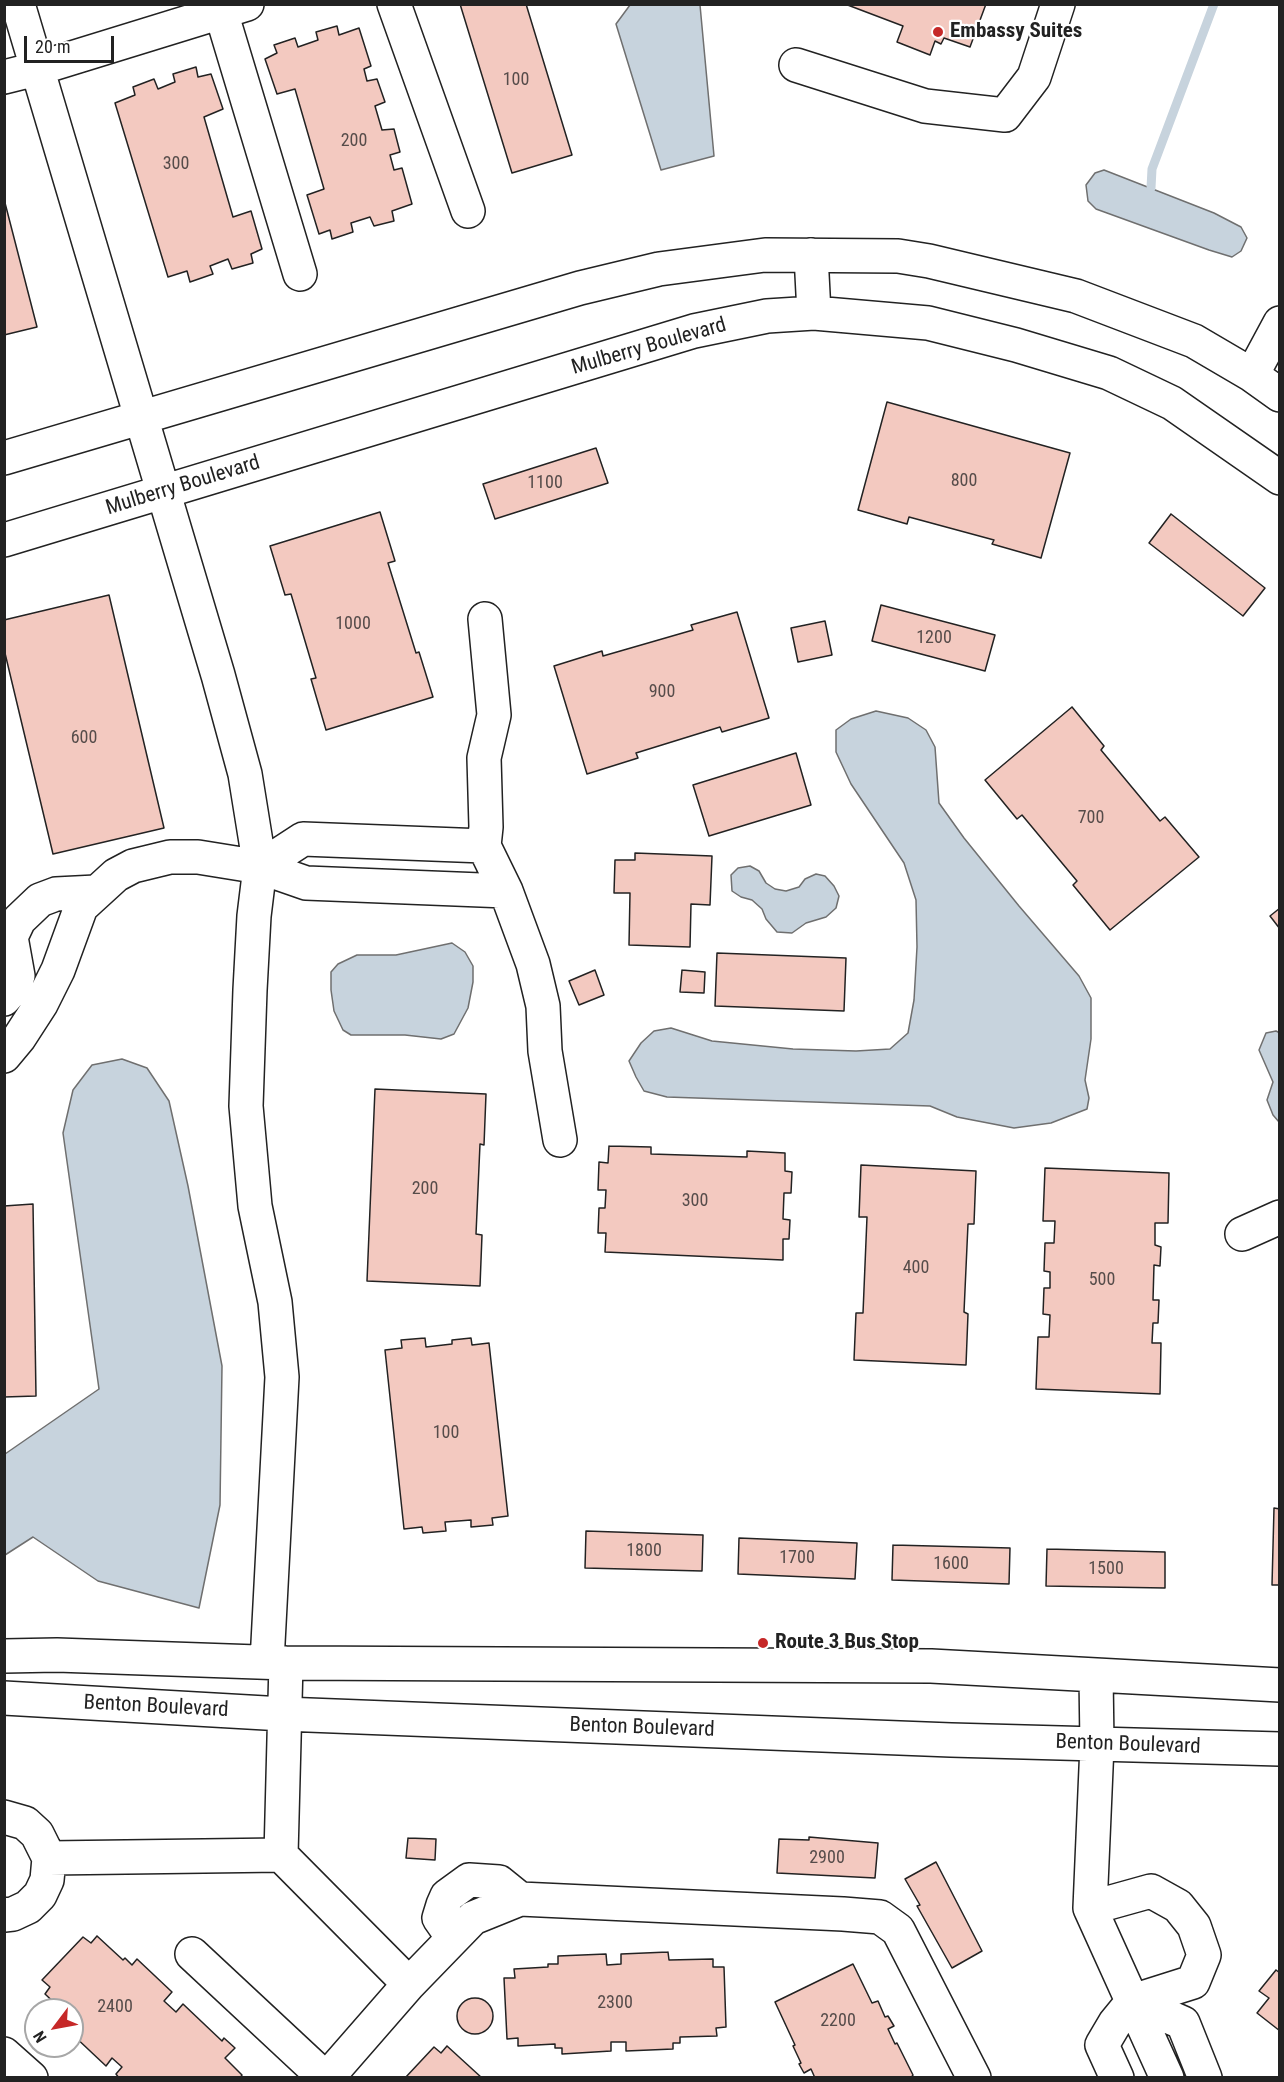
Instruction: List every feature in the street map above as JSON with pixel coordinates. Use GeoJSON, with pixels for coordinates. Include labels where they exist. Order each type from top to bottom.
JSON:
{"type":"FeatureCollection","features":[{"type":"Feature","properties":{"kind":"street"},"geometry":{"type":"LineString","coordinates":[[18,4],[245,774],[260,867],[254,916],[246,1106],[255,1206],[275,1302],[282,1377],[277,1663],[283,1714],[280,1855]]}},
{"type":"Feature","properties":{"kind":"street"},"geometry":{"type":"LineString","coordinates":[[394,4],[468,211]]}},
{"type":"Feature","properties":{"kind":"street"},"geometry":{"type":"LineString","coordinates":[[796,65],[925,106],[1005,115],[1034,77],[1058,4]]}},
{"type":"Feature","properties":{"kind":"street"},"geometry":{"type":"LineString","coordinates":[[4,76],[36,69],[234,8],[300,274]]}},
{"type":"Feature","properties":{"kind":"street"},"geometry":{"type":"LineString","coordinates":[[4,458],[580,288],[659,269],[765,255],[898,256],[929,261],[1076,296],[1194,341],[1252,375],[1280,395]]}},
{"type":"Feature","properties":{"kind":"street"},"geometry":{"type":"LineString","coordinates":[[811,255],[814,313]]}},
{"type":"Feature","properties":{"kind":"street","name":"Mulberry Boulevard"},"geometry":{"type":"LineString","coordinates":[[4,540],[694,331],[768,316],[814,313],[928,323],[1016,345],[1110,373],[1172,403],[1280,478]]}},
{"type":"Feature","properties":{"kind":"street"},"geometry":{"type":"LineString","coordinates":[[1252,375],[1280,323]]}},
{"type":"Feature","properties":{"kind":"street"},"geometry":{"type":"LineString","coordinates":[[485,619],[494,715],[484,758],[486,827],[484,846],[506,891],[533,964],[543,1006],[545,1051],[560,1140]]}},
{"type":"Feature","properties":{"kind":"street"},"geometry":{"type":"LineString","coordinates":[[260,867],[303,839],[484,846]]}},
{"type":"Feature","properties":{"kind":"street"},"geometry":{"type":"LineString","coordinates":[[4,1056],[41,1004],[58,970],[81,908],[116,875],[133,866],[170,857],[198,857],[260,867],[306,883],[506,891]]}},
{"type":"Feature","properties":{"kind":"street"},"geometry":{"type":"LineString","coordinates":[[4,999],[11,991],[18,976],[11,938],[19,920],[40,900],[56,894],[96,892]]}},
{"type":"Feature","properties":{"kind":"street"},"geometry":{"type":"LineString","coordinates":[[1242,1234],[1280,1217]]}},
{"type":"Feature","properties":{"kind":"street"},"geometry":{"type":"LineString","coordinates":[[4,1656],[57,1655],[277,1663],[931,1666],[1280,1685]]}},
{"type":"Feature","properties":{"kind":"street"},"geometry":{"type":"LineString","coordinates":[[1096,1675],[1097,1745],[1090,1908],[1167,2078]]}},
{"type":"Feature","properties":{"kind":"street","name":"Benton Boulevard"},"geometry":{"type":"LineString","coordinates":[[4,1698],[283,1714],[1097,1745],[1280,1749]]}},
{"type":"Feature","properties":{"kind":"street"},"geometry":{"type":"LineString","coordinates":[[4,1817],[25,1824],[37,1834],[49,1858],[47,1880],[40,1895],[28,1907],[13,1914],[4,1915]]}},
{"type":"Feature","properties":{"kind":"street"},"geometry":{"type":"LineString","coordinates":[[49,1858],[280,1855],[410,1984]]}},
{"type":"Feature","properties":{"kind":"street"},"geometry":{"type":"LineString","coordinates":[[1090,1908],[1151,1891],[1178,1906],[1194,1926],[1204,1955],[1193,1982],[1133,2001],[1115,2023],[1102,2045],[1117,2078]]}},
{"type":"Feature","properties":{"kind":"street"},"geometry":{"type":"LineString","coordinates":[[192,1954],[326,2078],[473,1918],[520,1899],[819,1912],[880,1917],[898,1930],[974,2078]]}},
{"type":"Feature","properties":{"kind":"street"},"geometry":{"type":"LineString","coordinates":[[1133,2001],[1183,2023],[1205,2078]]}},
{"type":"Feature","properties":{"kind":"street"},"geometry":{"type":"LineString","coordinates":[[4,2054],[31,2078]]}},
{"type":"Feature","properties":{"kind":"shaded area"},"geometry":{"type":"Polygon","coordinates":[[[630,5],[700,5],[714,156],[661,170],[616,24],[630,5]]]}},
{"type":"Feature","properties":{"kind":"shaded area"},"geometry":{"type":"Polygon","coordinates":[[[1104,170],[1214,213],[1241,227],[1247,238],[1241,251],[1232,257],[1096,209],[1088,201],[1086,185],[1095,173],[1104,170]]]}},
{"type":"Feature","properties":{"kind":"shaded area"},"geometry":{"type":"Polygon","coordinates":[[[876,711],[908,718],[926,730],[935,747],[939,803],[1019,906],[1079,976],[1091,998],[1091,1039],[1085,1080],[1089,1098],[1087,1109],[1051,1123],[1014,1128],[957,1117],[930,1106],[667,1097],[644,1091],[636,1077],[629,1061],[641,1043],[654,1031],[671,1028],[712,1041],[793,1049],[856,1051],[890,1049],[908,1033],[914,1000],[917,947],[916,900],[904,863],[851,784],[836,752],[836,730],[851,719],[876,711]]]}},
{"type":"Feature","properties":{"kind":"shaded area"},"geometry":{"type":"Polygon","coordinates":[[[750,866],[759,871],[766,883],[775,889],[786,891],[799,887],[805,879],[816,874],[825,876],[839,896],[836,908],[826,917],[806,923],[792,933],[777,932],[766,919],[762,909],[752,900],[732,891],[731,875],[738,868],[750,866]]]}},
{"type":"Feature","properties":{"kind":"shaded area"},"geometry":{"type":"Polygon","coordinates":[[[452,943],[465,952],[473,966],[473,982],[468,1008],[454,1034],[441,1039],[405,1035],[351,1035],[343,1030],[334,1011],[331,990],[331,972],[338,964],[357,955],[396,955],[452,943]]]}},
{"type":"Feature","properties":{"kind":"shaded area"},"geometry":{"type":"Polygon","coordinates":[[[1276,1031],[1280,1033],[1279,1122],[1273,1115],[1267,1100],[1273,1082],[1259,1050],[1266,1033],[1276,1031]]]}},
{"type":"Feature","properties":{"kind":"shaded area"},"geometry":{"type":"Polygon","coordinates":[[[122,1059],[147,1068],[169,1101],[188,1186],[222,1366],[220,1505],[199,1608],[98,1581],[33,1537],[5,1555],[5,1454],[99,1389],[63,1133],[73,1090],[92,1065],[122,1059]]]}},
{"type":"Feature","properties":{"kind":"building"},"geometry":{"type":"Polygon","coordinates":[[[460,4],[526,4],[572,155],[512,173],[460,4]]]}},
{"type":"Feature","properties":{"kind":"building","name":"Embassy Suites"},"geometry":{"type":"Polygon","coordinates":[[[845,4],[986,4],[970,47],[944,38],[941,44],[935,41],[930,55],[897,42],[903,26],[845,4]]]}},
{"type":"Feature","properties":{"kind":"building"},"geometry":{"type":"Polygon","coordinates":[[[337,26],[339,35],[359,28],[371,66],[364,69],[367,81],[377,79],[385,102],[375,106],[382,130],[394,129],[400,152],[390,155],[394,170],[402,168],[412,204],[392,211],[394,221],[374,226],[370,217],[351,223],[353,232],[332,239],[330,230],[319,234],[307,195],[324,189],[295,89],[277,94],[265,59],[277,53],[274,45],[295,38],[298,47],[318,40],[316,32],[337,26]]]}},
{"type":"Feature","properties":{"kind":"building"},"geometry":{"type":"Polygon","coordinates":[[[196,67],[198,77],[211,74],[223,109],[204,117],[233,217],[251,211],[262,249],[251,254],[253,263],[232,269],[228,259],[210,266],[213,274],[190,282],[187,271],[168,277],[115,103],[135,95],[133,87],[154,79],[158,89],[175,82],[173,74],[196,67]]]}},
{"type":"Feature","properties":{"kind":"building"},"geometry":{"type":"Polygon","coordinates":[[[4,199],[37,327],[4,335],[4,199]]]}},
{"type":"Feature","properties":{"kind":"building"},"geometry":{"type":"Polygon","coordinates":[[[887,402],[1070,453],[1041,558],[992,544],[994,540],[909,517],[907,524],[858,510],[887,402]]]}},
{"type":"Feature","properties":{"kind":"building"},"geometry":{"type":"Polygon","coordinates":[[[596,448],[608,483],[495,519],[483,484],[596,448]]]}},
{"type":"Feature","properties":{"kind":"building"},"geometry":{"type":"Polygon","coordinates":[[[380,512],[395,561],[388,563],[416,653],[419,652],[433,697],[326,730],[311,679],[316,678],[291,594],[285,595],[270,546],[380,512]]]}},
{"type":"Feature","properties":{"kind":"building"},"geometry":{"type":"Polygon","coordinates":[[[1171,514],[1265,588],[1243,616],[1149,543],[1171,514]]]}},
{"type":"Feature","properties":{"kind":"building"},"geometry":{"type":"Polygon","coordinates":[[[109,595],[164,828],[53,854],[4,649],[4,620],[109,595]]]}},
{"type":"Feature","properties":{"kind":"building"},"geometry":{"type":"Polygon","coordinates":[[[881,605],[995,635],[985,671],[872,641],[881,605]]]}},
{"type":"Feature","properties":{"kind":"building"},"geometry":{"type":"Polygon","coordinates":[[[737,612],[769,718],[722,732],[720,727],[636,753],[638,758],[587,774],[554,666],[602,651],[603,656],[693,630],[691,625],[737,612]]]}},
{"type":"Feature","properties":{"kind":"building"},"geometry":{"type":"Polygon","coordinates":[[[825,621],[832,655],[798,662],[791,628],[825,621]]]}},
{"type":"Feature","properties":{"kind":"building"},"geometry":{"type":"Polygon","coordinates":[[[1072,707],[1104,746],[1101,750],[1160,821],[1165,817],[1199,857],[1110,930],[1073,885],[1077,881],[1022,815],[1017,819],[985,780],[1072,707]]]}},
{"type":"Feature","properties":{"kind":"building"},"geometry":{"type":"Polygon","coordinates":[[[796,753],[811,805],[709,836],[693,785],[796,753]]]}},
{"type":"Feature","properties":{"kind":"building"},"geometry":{"type":"Polygon","coordinates":[[[635,853],[712,856],[710,905],[691,904],[690,947],[629,945],[630,893],[614,893],[615,860],[635,860],[635,853]]]}},
{"type":"Feature","properties":{"kind":"building"},"geometry":{"type":"Polygon","coordinates":[[[1280,908],[1280,929],[1270,916],[1280,908]]]}},
{"type":"Feature","properties":{"kind":"building"},"geometry":{"type":"Polygon","coordinates":[[[717,953],[846,958],[844,1011],[715,1006],[717,953]]]}},
{"type":"Feature","properties":{"kind":"building"},"geometry":{"type":"Polygon","coordinates":[[[595,970],[604,995],[579,1005],[569,981],[595,970]]]}},
{"type":"Feature","properties":{"kind":"building"},"geometry":{"type":"Polygon","coordinates":[[[682,970],[705,972],[704,993],[680,992],[682,970]]]}},
{"type":"Feature","properties":{"kind":"building"},"geometry":{"type":"Polygon","coordinates":[[[375,1089],[486,1094],[484,1145],[480,1144],[476,1234],[482,1235],[480,1286],[367,1281],[375,1089]]]}},
{"type":"Feature","properties":{"kind":"building"},"geometry":{"type":"Polygon","coordinates":[[[609,1146],[651,1147],[651,1154],[747,1157],[747,1151],[785,1153],[785,1171],[792,1172],[791,1193],[784,1193],[783,1219],[790,1220],[789,1239],[783,1239],[783,1260],[605,1252],[606,1233],[598,1233],[599,1208],[605,1208],[606,1190],[598,1190],[599,1162],[608,1163],[609,1146]]]}},
{"type":"Feature","properties":{"kind":"building"},"geometry":{"type":"Polygon","coordinates":[[[861,1165],[976,1171],[974,1224],[968,1224],[964,1312],[968,1314],[966,1365],[854,1360],[856,1313],[863,1313],[867,1217],[859,1217],[861,1165]]]}},
{"type":"Feature","properties":{"kind":"building"},"geometry":{"type":"Polygon","coordinates":[[[1045,1168],[1169,1173],[1168,1223],[1155,1223],[1155,1245],[1161,1247],[1160,1266],[1154,1265],[1153,1300],[1159,1300],[1158,1323],[1153,1323],[1152,1343],[1161,1343],[1160,1394],[1036,1389],[1038,1337],[1049,1337],[1050,1315],[1043,1314],[1044,1288],[1050,1288],[1050,1272],[1044,1271],[1045,1243],[1054,1243],[1055,1221],[1043,1221],[1045,1168]]]}},
{"type":"Feature","properties":{"kind":"building"},"geometry":{"type":"Polygon","coordinates":[[[33,1204],[36,1396],[4,1397],[4,1206],[33,1204]]]}},
{"type":"Feature","properties":{"kind":"building"},"geometry":{"type":"Polygon","coordinates":[[[425,1338],[426,1347],[452,1344],[452,1340],[471,1338],[472,1345],[489,1343],[508,1516],[492,1518],[493,1525],[471,1527],[471,1520],[445,1522],[446,1531],[423,1533],[422,1527],[404,1529],[385,1350],[402,1348],[401,1340],[425,1338]]]}},
{"type":"Feature","properties":{"kind":"building"},"geometry":{"type":"Polygon","coordinates":[[[1274,1508],[1280,1509],[1280,1585],[1272,1585],[1274,1508]]]}},
{"type":"Feature","properties":{"kind":"building"},"geometry":{"type":"Polygon","coordinates":[[[586,1531],[703,1535],[702,1571],[585,1568],[586,1531]]]}},
{"type":"Feature","properties":{"kind":"building"},"geometry":{"type":"Polygon","coordinates":[[[739,1538],[857,1543],[855,1579],[738,1574],[739,1538]]]}},
{"type":"Feature","properties":{"kind":"building"},"geometry":{"type":"Polygon","coordinates":[[[893,1545],[1010,1548],[1009,1584],[892,1580],[893,1545]]]}},
{"type":"Feature","properties":{"kind":"building"},"geometry":{"type":"Polygon","coordinates":[[[1047,1549],[1165,1552],[1165,1588],[1046,1586],[1047,1549]]]}},
{"type":"Feature","properties":{"kind":"building"},"geometry":{"type":"Polygon","coordinates":[[[809,1837],[878,1843],[875,1878],[777,1873],[779,1839],[809,1840],[809,1837]]]}},
{"type":"Feature","properties":{"kind":"building"},"geometry":{"type":"Polygon","coordinates":[[[408,1838],[436,1839],[435,1860],[406,1858],[408,1838]]]}},
{"type":"Feature","properties":{"kind":"building"},"geometry":{"type":"Polygon","coordinates":[[[936,1862],[982,1951],[952,1968],[917,1906],[920,1905],[905,1879],[936,1862]]]}},
{"type":"Feature","properties":{"kind":"building"},"geometry":{"type":"Polygon","coordinates":[[[97,1936],[123,1960],[125,1958],[132,1965],[137,1959],[172,1992],[164,2001],[176,2012],[183,2004],[222,2041],[224,2038],[235,2048],[225,2058],[242,2075],[240,2078],[119,2078],[116,2074],[122,2067],[112,2058],[106,2066],[84,2045],[84,1998],[49,1998],[45,1994],[50,1987],[42,1980],[83,1937],[91,1943],[97,1936]]]}},
{"type":"Feature","properties":{"kind":"building"},"geometry":{"type":"Polygon","coordinates":[[[668,1952],[669,1960],[713,1959],[713,1967],[724,1967],[726,2027],[716,2028],[717,2036],[680,2037],[680,2043],[673,2043],[673,2049],[626,2051],[626,2042],[611,2042],[611,2051],[562,2054],[562,2048],[555,2048],[555,2044],[518,2046],[518,2038],[507,2039],[504,1978],[515,1978],[514,1969],[548,1967],[548,1964],[558,1964],[558,1956],[606,1954],[607,1965],[621,1964],[621,1954],[668,1952]]]}},
{"type":"Feature","properties":{"kind":"building"},"geometry":{"type":"Polygon","coordinates":[[[853,1964],[872,2003],[878,2001],[885,2017],[888,2016],[894,2026],[888,2029],[913,2075],[911,2078],[815,2078],[811,2069],[804,2073],[799,2064],[801,2063],[793,2046],[795,2045],[775,2002],[853,1964]]]}},
{"type":"Feature","properties":{"kind":"building"},"geometry":{"type":"Polygon","coordinates":[[[1276,1970],[1280,1973],[1280,2031],[1257,2013],[1269,1998],[1259,1991],[1276,1970]]]}},
{"type":"Feature","properties":{"kind":"building"},"geometry":{"type":"Polygon","coordinates":[[[475,1998],[488,2003],[493,2016],[488,2029],[475,2034],[462,2029],[457,2016],[462,2003],[475,1998]]]}},
{"type":"Feature","properties":{"kind":"building"},"geometry":{"type":"Polygon","coordinates":[[[447,2046],[482,2078],[405,2078],[434,2047],[441,2053],[447,2046]]]}},
{"type":"Feature","properties":{"kind":"waterway"},"geometry":{"type":"LineString","coordinates":[[1151,188],[1152,169],[1214,4]]}},
{"type":"Feature","properties":{"kind":"place","name":"Embassy Suites"},"geometry":{"type":"Point","coordinates":[938,32]}},
{"type":"Feature","properties":{"kind":"place","name":"Route 3 Bus Stop"},"geometry":{"type":"Point","coordinates":[763,1643]}}]}
